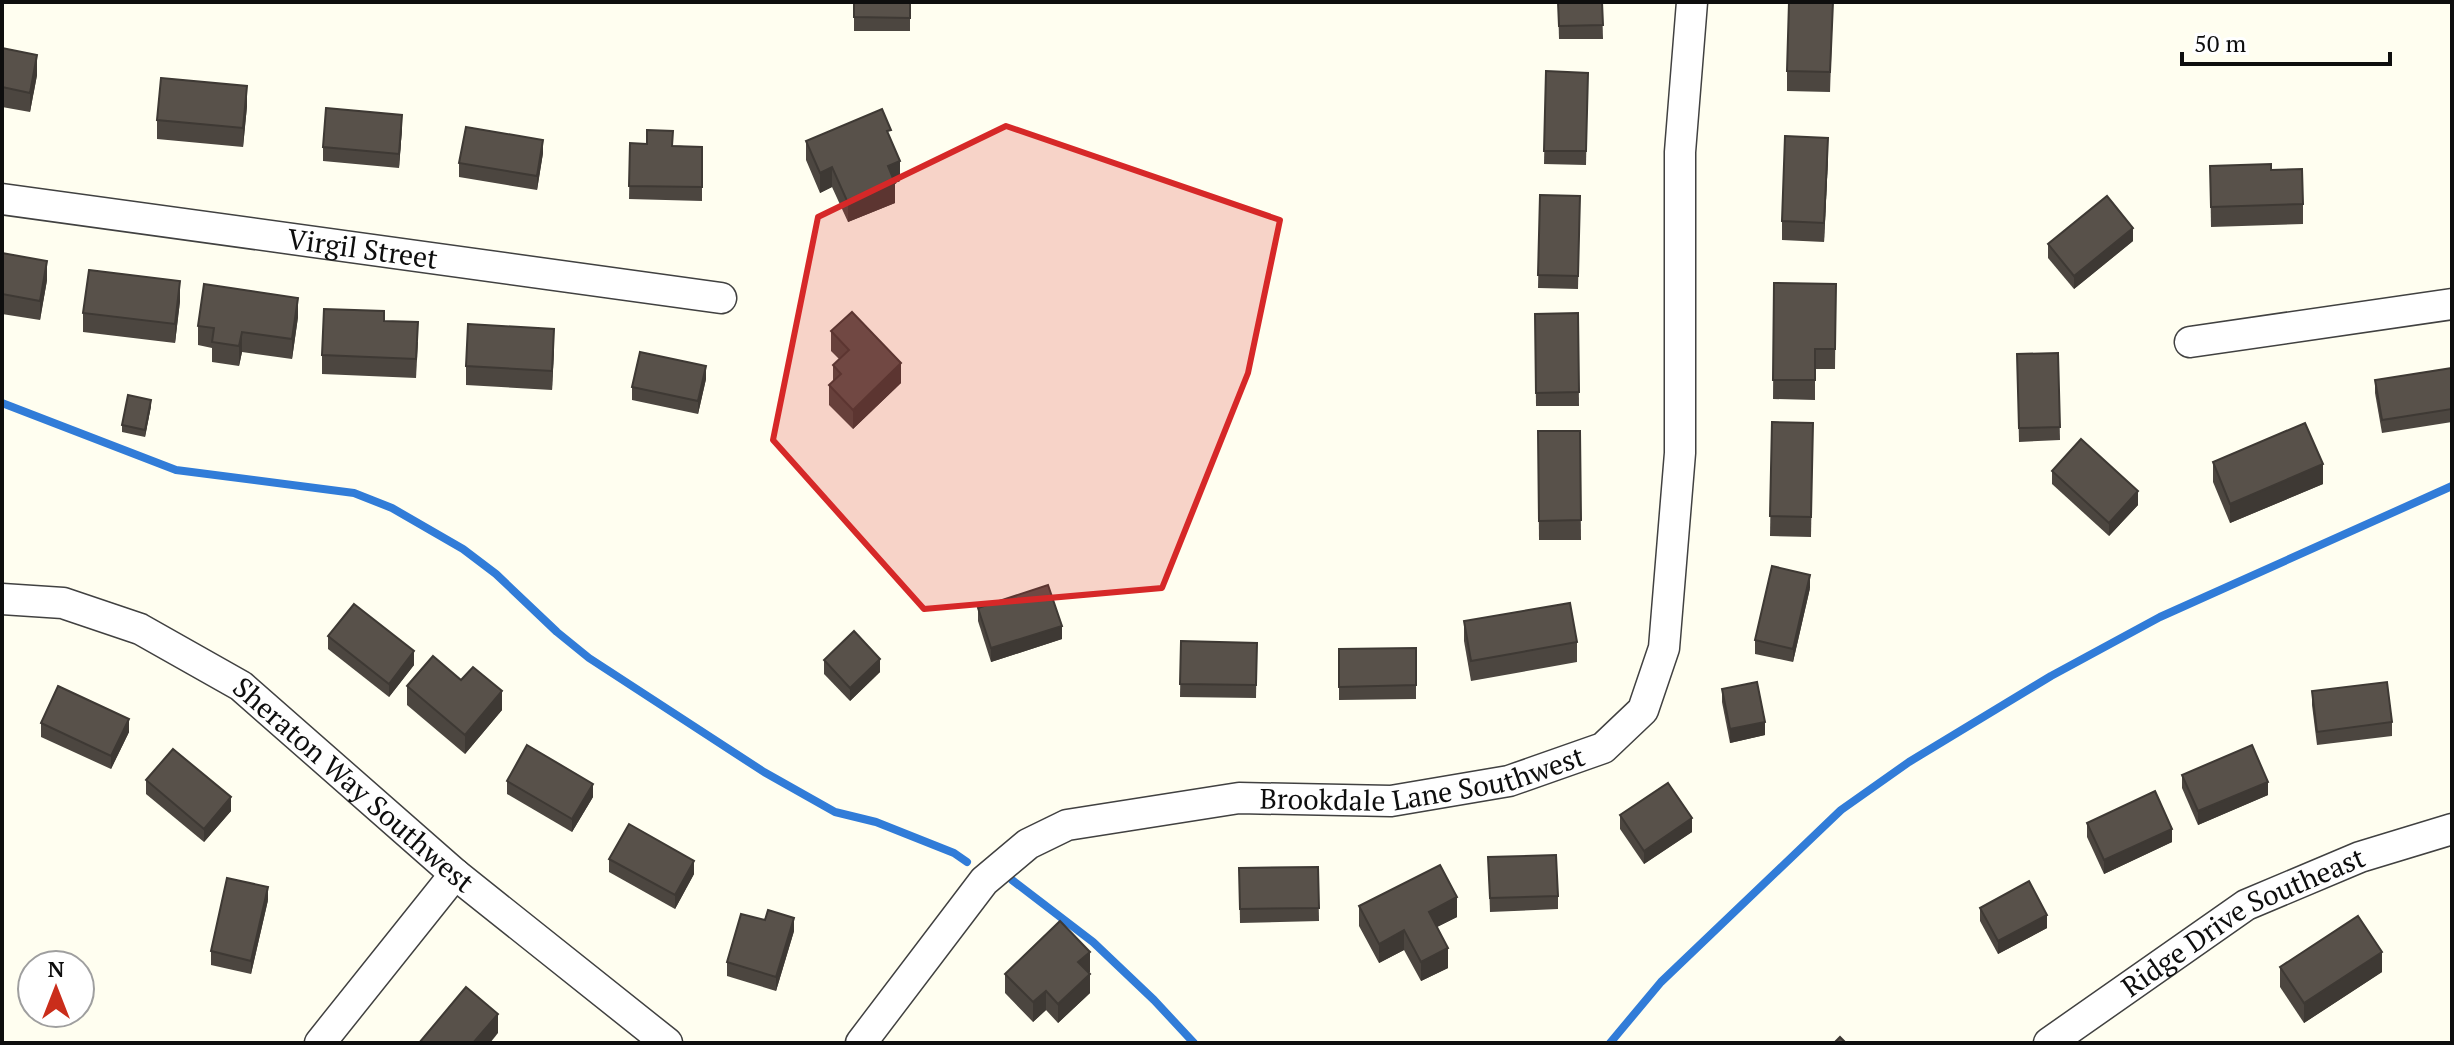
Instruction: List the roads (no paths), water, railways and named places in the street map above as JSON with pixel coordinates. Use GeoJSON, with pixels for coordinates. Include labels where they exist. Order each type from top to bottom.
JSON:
{"type":"FeatureCollection","features":[{"type":"Feature","properties":{"kind":"street","name":"Brookdale Lane Southwest"},"geometry":{"type":"LineString","coordinates":[[861,1043],[984,881],[1028,844],[1067,825],[1239,798],[1391,801],[1509,781],[1603,748],[1643,710],[1664,648],[1680,453],[1680,152],[1692,2]]}},
{"type":"Feature","properties":{"kind":"street","name":"Virgil Street"},"geometry":{"type":"LineString","coordinates":[[2,199],[721,298]]}},
{"type":"Feature","properties":{"kind":"street"},"geometry":{"type":"LineString","coordinates":[[2190,342],[2452,304]]}},
{"type":"Feature","properties":{"kind":"street","name":"Sheraton Way Southwest"},"geometry":{"type":"LineString","coordinates":[[2,599],[63,603],[140,629],[241,686],[455,874],[667,1043]]}},
{"type":"Feature","properties":{"kind":"street","name":"Ridge Drive Southeast"},"geometry":{"type":"LineString","coordinates":[[2049,1043],[2246,905],[2360,857],[2452,829]]}},
{"type":"Feature","properties":{"kind":"street"},"geometry":{"type":"LineString","coordinates":[[320,1043],[455,874]]}},
{"type":"Feature","properties":{"kind":"waterway"},"geometry":{"type":"LineString","coordinates":[[2,403],[176,470],[354,493],[392,508],[463,549],[496,574],[589,658],[764,772],[835,812],[876,822],[954,853],[967,862]]}},
{"type":"Feature","properties":{"kind":"waterway"},"geometry":{"type":"LineString","coordinates":[[1610,1043],[1661,982],[1841,810],[1909,762],[2051,676],[2160,617],[2452,486]]}},
{"type":"Feature","properties":{"kind":"waterway"},"geometry":{"type":"LineString","coordinates":[[1012,880],[1093,942],[1194,1043]]}}]}
